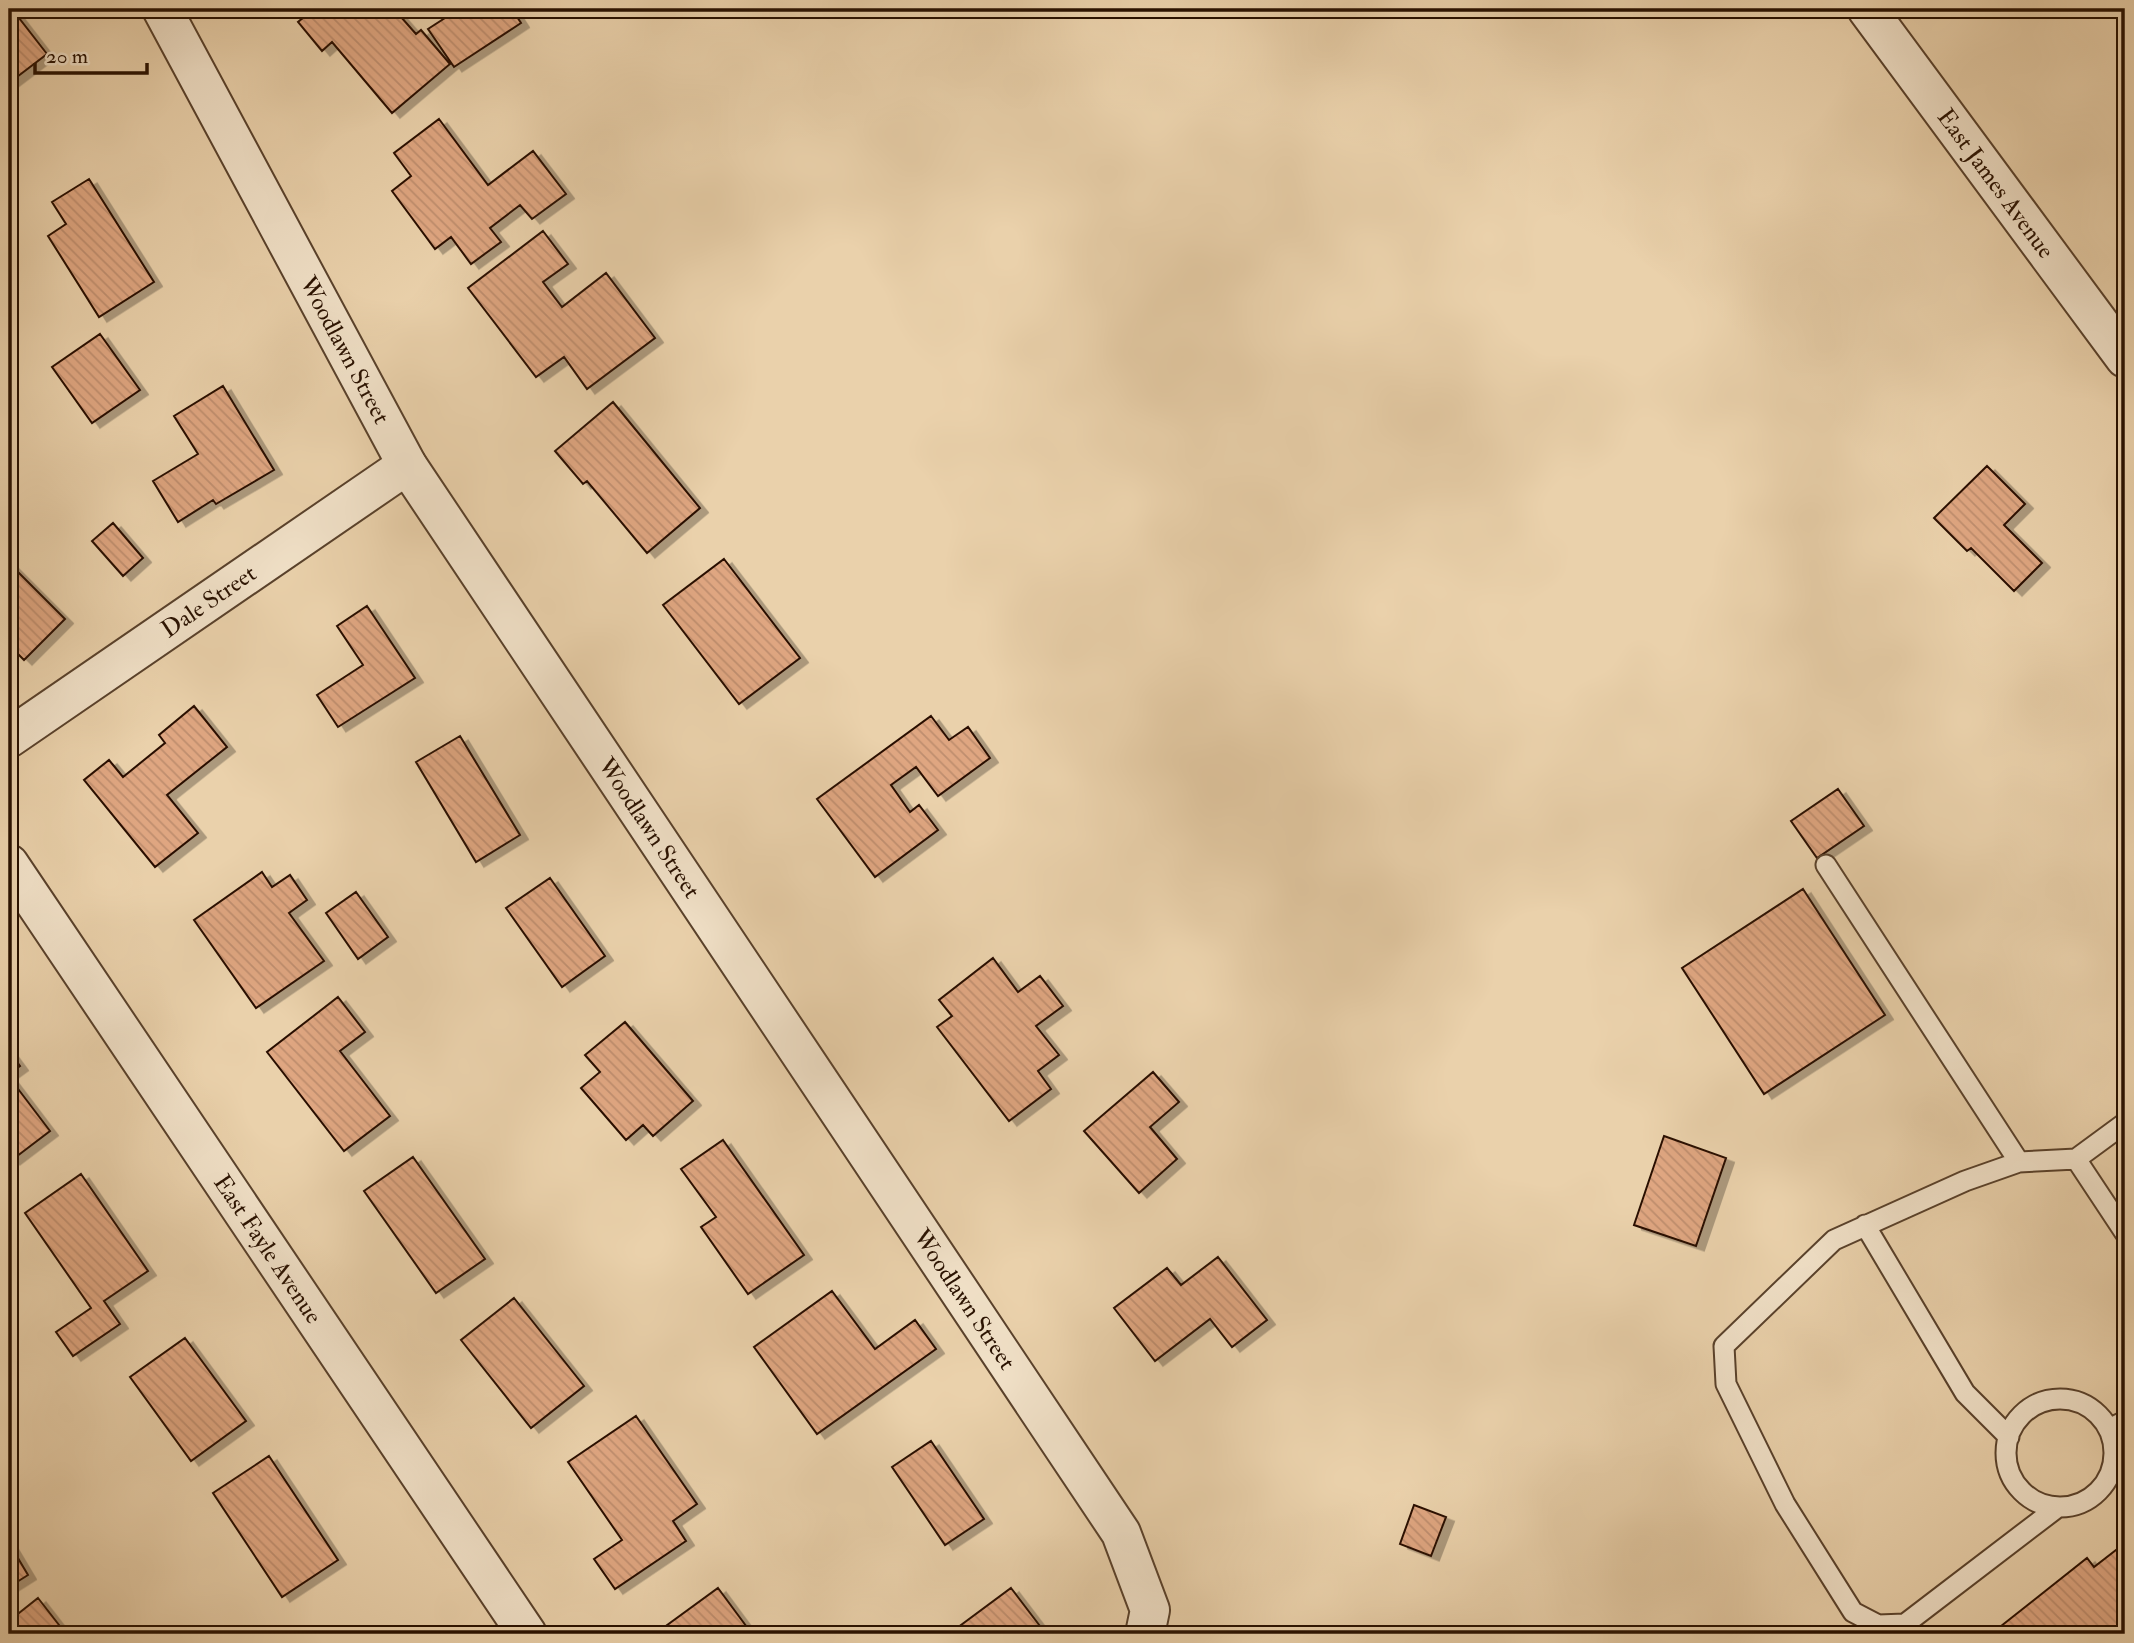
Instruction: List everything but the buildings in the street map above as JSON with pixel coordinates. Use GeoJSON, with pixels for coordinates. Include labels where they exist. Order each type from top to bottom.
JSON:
{"type":"FeatureCollection","features":[{"type":"Feature","properties":{"kind":"street","name":"Woodlawn Street"},"geometry":{"type":"LineString","coordinates":[[162,9],[407,465],[1121,1533],[1150,1611],[1145,1634]]}},
{"type":"Feature","properties":{"kind":"street","name":"East James Avenue"},"geometry":{"type":"LineString","coordinates":[[1867,9],[2125,358]]}},
{"type":"Feature","properties":{"kind":"street","name":"Dale Street"},"geometry":{"type":"LineString","coordinates":[[9,738],[407,465]]}},
{"type":"Feature","properties":{"kind":"street","name":"East Fayle Avenue"},"geometry":{"type":"LineString","coordinates":[[9,864],[527,1634]]}},
{"type":"Feature","properties":{"kind":"lane"},"geometry":{"type":"LineString","coordinates":[[1826,865],[2019,1162]]}},
{"type":"Feature","properties":{"kind":"lane"},"geometry":{"type":"LineString","coordinates":[[2058,1507],[1905,1624],[1878,1625],[1853,1612],[1784,1504],[1726,1384],[1724,1346],[1834,1240],[1965,1181],[2019,1162],[2076,1159],[2125,1124]]}},
{"type":"Feature","properties":{"kind":"lane"},"geometry":{"type":"LineString","coordinates":[[2076,1159],[2125,1233]]}},
{"type":"Feature","properties":{"kind":"lane"},"geometry":{"type":"LineString","coordinates":[[1866,1225],[1965,1394],[2009,1437]]}},
{"type":"Feature","properties":{"kind":"lane"},"geometry":{"type":"LineString","coordinates":[[2067,1399],[2084,1404],[2117,1425],[2113,1466],[2106,1483],[2085,1501],[2077,1505],[2058,1507],[2040,1504],[2013,1480],[2007,1465],[2006,1447],[2020,1416],[2034,1406],[2050,1400],[2067,1399]]}}]}
